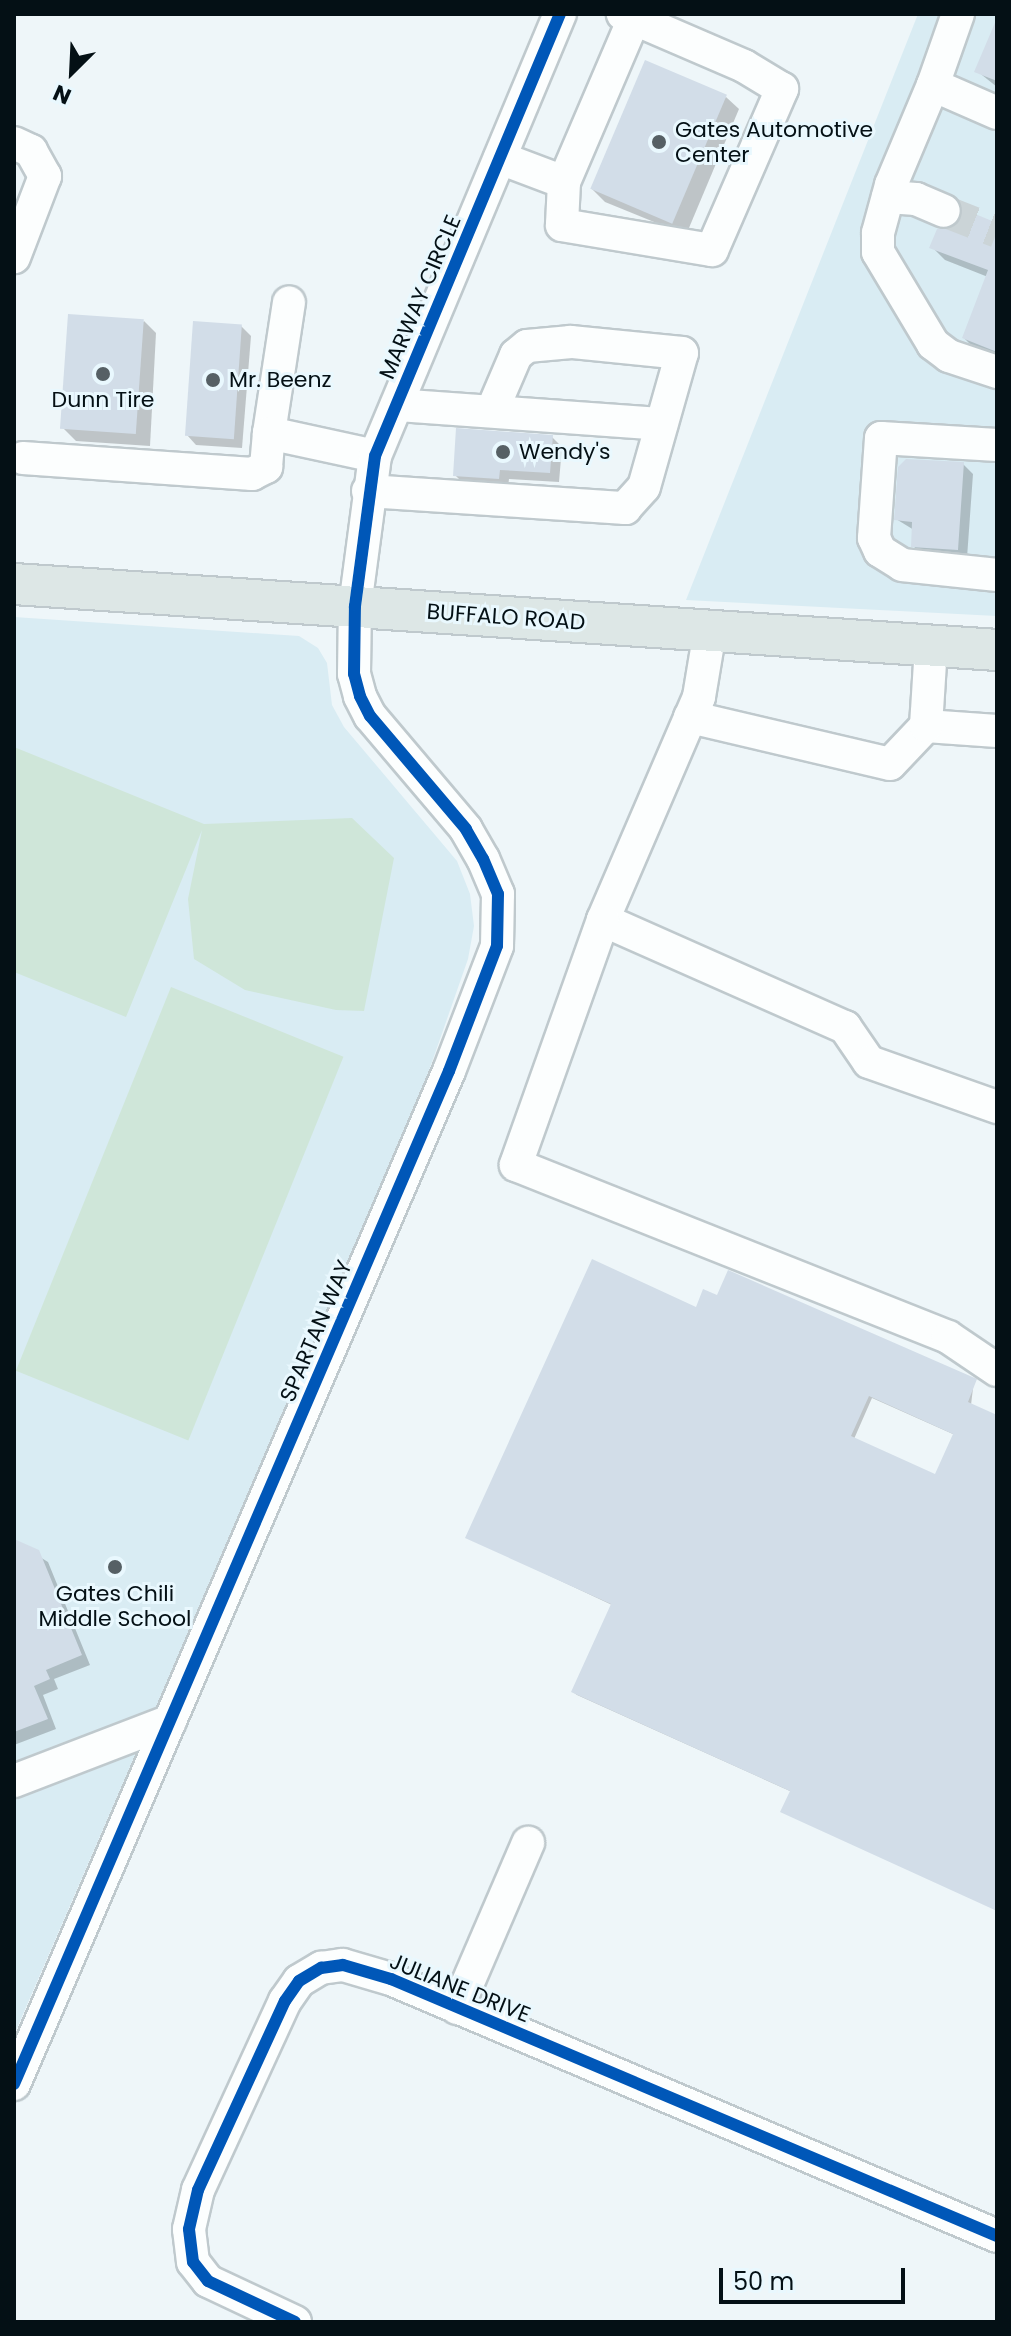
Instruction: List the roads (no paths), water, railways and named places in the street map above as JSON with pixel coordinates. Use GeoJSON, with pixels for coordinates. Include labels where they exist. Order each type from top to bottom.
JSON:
{"type":"FeatureCollection","features":[{"type":"Feature","properties":{"kind":"main road","name":"BUFFALO ROAD"},"geometry":{"type":"LineString","coordinates":[[14,584],[997,650]]}},
{"type":"Feature","properties":{"kind":"street","name":"MARWAY CIRCLE"},"geometry":{"type":"LineString","coordinates":[[355,606],[375,456],[560,14]]}},
{"type":"Feature","properties":{"kind":"street"},"geometry":{"type":"LineString","coordinates":[[958,14],[888,197],[878,233],[878,252],[933,344],[949,356],[997,372]]}},
{"type":"Feature","properties":{"kind":"street"},"geometry":{"type":"LineString","coordinates":[[628,17],[744,66],[782,89],[712,250],[562,225],[564,182],[628,17]]}},
{"type":"Feature","properties":{"kind":"street"},"geometry":{"type":"LineString","coordinates":[[933,85],[997,113]]}},
{"type":"Feature","properties":{"kind":"street"},"geometry":{"type":"LineString","coordinates":[[14,143],[31,151],[45,176],[14,257]]}},
{"type":"Feature","properties":{"kind":"street"},"geometry":{"type":"LineString","coordinates":[[500,158],[564,182]]}},
{"type":"Feature","properties":{"kind":"street"},"geometry":{"type":"LineString","coordinates":[[888,197],[916,199],[944,211]]}},
{"type":"Feature","properties":{"kind":"street"},"geometry":{"type":"LineString","coordinates":[[23,458],[252,474],[266,467],[289,303]]}},
{"type":"Feature","properties":{"kind":"street"},"geometry":{"type":"LineString","coordinates":[[368,491],[625,508],[644,487],[682,353],[571,342],[527,346],[516,355],[492,411]]}},
{"type":"Feature","properties":{"kind":"street"},"geometry":{"type":"LineString","coordinates":[[397,405],[661,424]]}},
{"type":"Feature","properties":{"kind":"street"},"geometry":{"type":"LineString","coordinates":[[269,433],[375,456]]}},
{"type":"Feature","properties":{"kind":"street"},"geometry":{"type":"LineString","coordinates":[[984,573],[902,565],[880,551],[874,538],[881,438],[997,445]]}},
{"type":"Feature","properties":{"kind":"street","name":"SPARTAN WAY"},"geometry":{"type":"LineString","coordinates":[[14,2084],[469,1024],[497,946],[498,894],[483,859],[466,829],[370,716],[360,696],[354,674],[355,606]]}},
{"type":"Feature","properties":{"kind":"street"},"geometry":{"type":"LineString","coordinates":[[710,631],[690,717],[603,920],[516,1165],[948,1337],[997,1370]]}},
{"type":"Feature","properties":{"kind":"street"},"geometry":{"type":"LineString","coordinates":[[690,717],[890,764],[926,726],[931,646]]}},
{"type":"Feature","properties":{"kind":"street"},"geometry":{"type":"LineString","coordinates":[[926,726],[997,731]]}},
{"type":"Feature","properties":{"kind":"street"},"geometry":{"type":"LineString","coordinates":[[603,920],[845,1027],[869,1062],[997,1107]]}},
{"type":"Feature","properties":{"kind":"street"},"geometry":{"type":"LineString","coordinates":[[17,1785],[170,1721]]}},
{"type":"Feature","properties":{"kind":"street"},"geometry":{"type":"LineString","coordinates":[[457,2008],[528,1843]]}},
{"type":"Feature","properties":{"kind":"street","name":"JULIANE DRIVE"},"geometry":{"type":"LineString","coordinates":[[295,2322],[208,2281],[193,2262],[189,2229],[198,2190],[285,2001],[299,1981],[321,1968],[343,1965],[457,2008],[997,2236]]}},
{"type":"Feature","properties":{"kind":"tunnel"},"geometry":{"type":"LineString","coordinates":[[944,211],[997,232]]}},
{"type":"Feature","properties":{"kind":"place","name":"Gates Automotive Center"},"geometry":{"type":"Point","coordinates":[659,142]}},
{"type":"Feature","properties":{"kind":"place","name":"Dunn Tire"},"geometry":{"type":"Point","coordinates":[103,374]}},
{"type":"Feature","properties":{"kind":"place","name":"Mr. Beenz"},"geometry":{"type":"Point","coordinates":[213,380]}},
{"type":"Feature","properties":{"kind":"place","name":"Wendy's"},"geometry":{"type":"Point","coordinates":[503,452]}},
{"type":"Feature","properties":{"kind":"place","name":"Gates Chili Middle School"},"geometry":{"type":"Point","coordinates":[115,1567]}}]}
